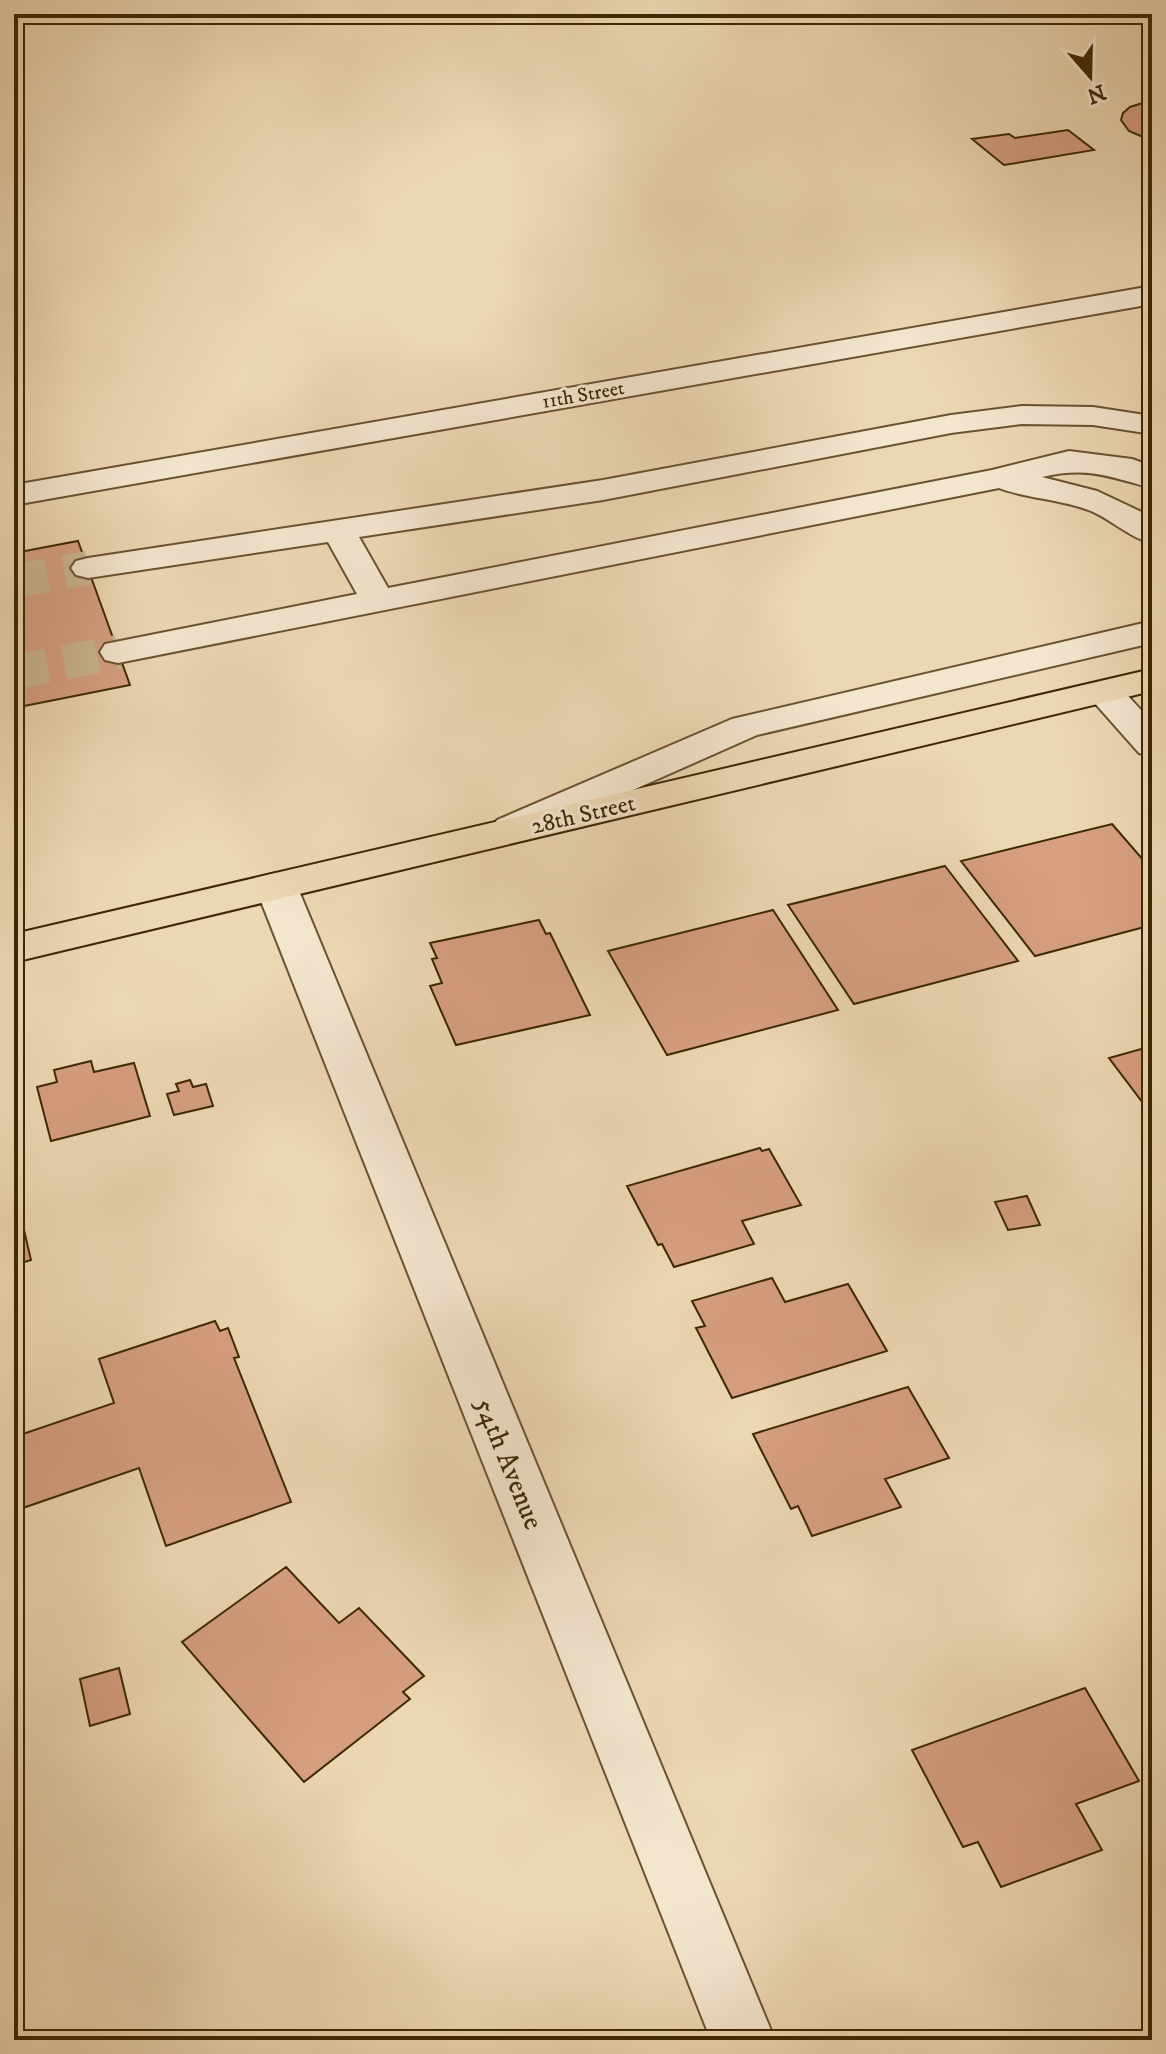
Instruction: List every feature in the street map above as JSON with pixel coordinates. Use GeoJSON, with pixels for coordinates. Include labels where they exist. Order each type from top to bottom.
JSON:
{"type":"FeatureCollection","features":[{"type":"Feature","properties":{"kind":"main road","name":"28th Street"},"geometry":{"type":"LineString","coordinates":[[14,948],[1152,680]]}},
{"type":"Feature","properties":{"kind":"street","name":"11th Street"},"geometry":{"type":"LineString","coordinates":[[14,495],[1152,295]]}},
{"type":"Feature","properties":{"kind":"street"},"geometry":{"type":"LineString","coordinates":[[88,568],[603,490],[951,424],[1022,415],[1093,416],[1152,425]]}},
{"type":"Feature","properties":{"kind":"street"},"geometry":{"type":"LineString","coordinates":[[118,652],[992,480],[1069,461],[1132,469],[1152,478]]}},
{"type":"Feature","properties":{"kind":"street"},"geometry":{"type":"LineString","coordinates":[[992,480],[1061,488],[1131,516],[1152,533]]}},
{"type":"Feature","properties":{"kind":"street"},"geometry":{"type":"LineString","coordinates":[[338,529],[378,601]]}},
{"type":"Feature","properties":{"kind":"street"},"geometry":{"type":"LineString","coordinates":[[503,833],[745,727],[1152,632]]}},
{"type":"Feature","properties":{"kind":"street"},"geometry":{"type":"LineString","coordinates":[[1104,692],[1152,745]]}},
{"type":"Feature","properties":{"kind":"street","name":"54th Avenue"},"geometry":{"type":"LineString","coordinates":[[276,886],[743,2040]]}},
{"type":"Feature","properties":{"kind":"building"},"geometry":{"type":"Polygon","coordinates":[[[1152,100],[1152,141],[1129,131],[1121,120],[1130,107],[1152,100]]]}},
{"type":"Feature","properties":{"kind":"building"},"geometry":{"type":"Polygon","coordinates":[[[1068,130],[1094,150],[1004,165],[972,139],[1009,134],[1015,138],[1068,130]]]}},
{"type":"Feature","properties":{"kind":"building"},"geometry":{"type":"Polygon","coordinates":[[[78,541],[130,685],[14,708],[14,553],[78,541]]]}},
{"type":"Feature","properties":{"kind":"building"},"geometry":{"type":"Polygon","coordinates":[[[1112,824],[1152,870],[1152,925],[1035,956],[961,861],[1112,824]]]}},
{"type":"Feature","properties":{"kind":"building"},"geometry":{"type":"Polygon","coordinates":[[[945,866],[1018,961],[854,1004],[788,905],[945,866]]]}},
{"type":"Feature","properties":{"kind":"building"},"geometry":{"type":"Polygon","coordinates":[[[773,910],[838,1010],[667,1055],[608,951],[773,910]]]}},
{"type":"Feature","properties":{"kind":"building"},"geometry":{"type":"Polygon","coordinates":[[[539,920],[546,934],[550,933],[590,1015],[456,1045],[430,986],[442,983],[432,959],[437,958],[430,943],[539,920]]]}},
{"type":"Feature","properties":{"kind":"building"},"geometry":{"type":"Polygon","coordinates":[[[1152,1046],[1152,1115],[1109,1058],[1152,1046]]]}},
{"type":"Feature","properties":{"kind":"building"},"geometry":{"type":"Polygon","coordinates":[[[91,1061],[94,1072],[134,1063],[150,1116],[51,1141],[37,1087],[57,1082],[54,1070],[91,1061]]]}},
{"type":"Feature","properties":{"kind":"building"},"geometry":{"type":"Polygon","coordinates":[[[190,1080],[193,1087],[206,1084],[213,1106],[174,1115],[167,1094],[179,1091],[176,1084],[190,1080]]]}},
{"type":"Feature","properties":{"kind":"building"},"geometry":{"type":"Polygon","coordinates":[[[760,1148],[762,1151],[769,1149],[801,1205],[742,1221],[754,1244],[674,1267],[662,1244],[658,1245],[627,1186],[760,1148]]]}},
{"type":"Feature","properties":{"kind":"building"},"geometry":{"type":"Polygon","coordinates":[[[14,1187],[31,1260],[14,1265],[14,1187]]]}},
{"type":"Feature","properties":{"kind":"building"},"geometry":{"type":"Polygon","coordinates":[[[1027,1196],[1040,1225],[1008,1230],[995,1202],[1027,1196]]]}},
{"type":"Feature","properties":{"kind":"building"},"geometry":{"type":"Polygon","coordinates":[[[772,1278],[785,1302],[848,1284],[887,1351],[732,1398],[696,1328],[705,1326],[692,1301],[772,1278]]]}},
{"type":"Feature","properties":{"kind":"building"},"geometry":{"type":"Polygon","coordinates":[[[215,1321],[220,1331],[228,1328],[239,1357],[234,1358],[291,1502],[166,1546],[139,1468],[14,1511],[14,1437],[114,1403],[99,1359],[215,1321]]]}},
{"type":"Feature","properties":{"kind":"building"},"geometry":{"type":"Polygon","coordinates":[[[908,1387],[949,1458],[885,1479],[901,1507],[812,1536],[798,1506],[791,1509],[753,1434],[908,1387]]]}},
{"type":"Feature","properties":{"kind":"building"},"geometry":{"type":"Polygon","coordinates":[[[286,1567],[339,1623],[359,1608],[424,1676],[403,1692],[410,1699],[304,1782],[182,1642],[286,1567]]]}},
{"type":"Feature","properties":{"kind":"building"},"geometry":{"type":"Polygon","coordinates":[[[119,1668],[130,1714],[90,1726],[80,1679],[119,1668]]]}},
{"type":"Feature","properties":{"kind":"building"},"geometry":{"type":"Polygon","coordinates":[[[1085,1688],[1139,1781],[1076,1804],[1102,1850],[1001,1887],[978,1842],[963,1847],[912,1750],[1085,1688]]]}},
{"type":"Feature","properties":{"kind":"tunnel"},"geometry":{"type":"LineString","coordinates":[[14,581],[88,568]]}},
{"type":"Feature","properties":{"kind":"tunnel"},"geometry":{"type":"LineString","coordinates":[[14,672],[118,652]]}}]}
